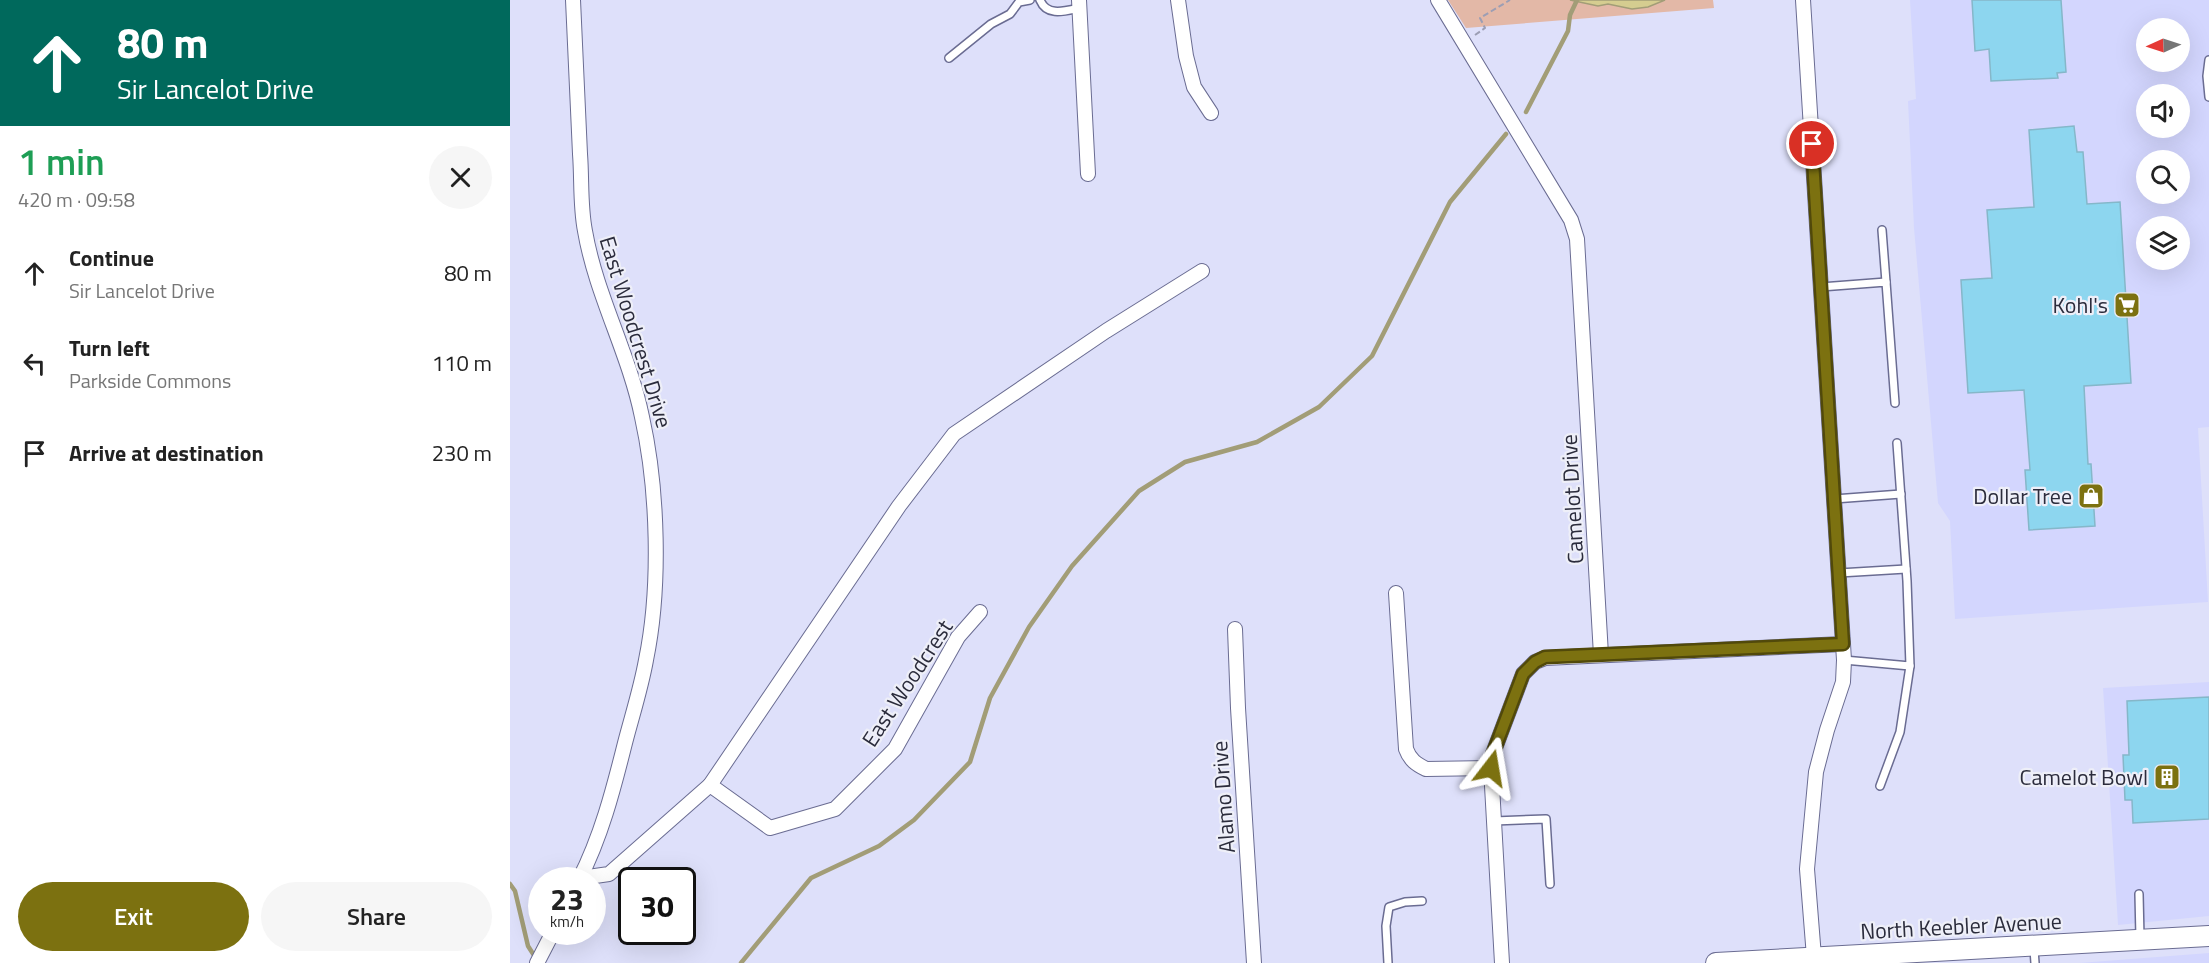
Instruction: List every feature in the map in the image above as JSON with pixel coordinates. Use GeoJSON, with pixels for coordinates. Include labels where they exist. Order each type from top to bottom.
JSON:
{"type":"FeatureCollection","features":[{"type":"Feature","properties":{"kind":"street","name":"East Woodcrest Drive"},"geometry":{"type":"LineString","coordinates":[[573,0],[584,228],[600,293],[630,371],[650,453],[655,578],[653,619],[646,660],[609,805],[585,867]]}},
{"type":"Feature","properties":{"kind":"street"},"geometry":{"type":"LineString","coordinates":[[1178,0],[1186,56],[1194,87],[1211,113]]}},
{"type":"Feature","properties":{"kind":"street","name":"Camelot Drive"},"geometry":{"type":"LineString","coordinates":[[1438,0],[1465,41],[1571,220],[1577,240],[1601,655]]}},
{"type":"Feature","properties":{"kind":"street"},"geometry":{"type":"LineString","coordinates":[[1803,0],[1844,660],[1843,682],[1816,772],[1807,869],[1814,957]]}},
{"type":"Feature","properties":{"kind":"street"},"geometry":{"type":"LineString","coordinates":[[1080,4],[1088,174]]}},
{"type":"Feature","properties":{"kind":"street"},"geometry":{"type":"LineString","coordinates":[[606,874],[710,785],[899,506],[954,434],[1106,331],[1202,271]]}},
{"type":"Feature","properties":{"kind":"street"},"geometry":{"type":"LineString","coordinates":[[1396,592],[1406,750],[1409,757],[1417,765],[1426,769],[1491,768]]}},
{"type":"Feature","properties":{"kind":"street","name":"East Woodcrest"},"geometry":{"type":"LineString","coordinates":[[710,785],[770,828],[835,809],[895,749],[957,637],[980,612]]}},
{"type":"Feature","properties":{"kind":"street","name":"Alamo Drive"},"geometry":{"type":"LineString","coordinates":[[1235,629],[1254,963]]}},
{"type":"Feature","properties":{"kind":"street"},"geometry":{"type":"LineString","coordinates":[[1502,963],[1492,756],[1527,668],[1545,657],[1843,644]]}},
{"type":"Feature","properties":{"kind":"street","name":"North Keebler Avenue"},"geometry":{"type":"LineString","coordinates":[[1716,963],[1814,957],[1854,959],[1921,957],[1971,952],[2034,955],[2140,940],[2209,936]]}},
{"type":"Feature","properties":{"kind":"street"},"geometry":{"type":"LineString","coordinates":[[537,963],[546,945]]}},
{"type":"Feature","properties":{"kind":"lane"},"geometry":{"type":"LineString","coordinates":[[949,58],[991,24],[1010,14],[1019,2],[1030,0]]}},
{"type":"Feature","properties":{"kind":"lane"},"geometry":{"type":"LineString","coordinates":[[1040,0],[1043,7],[1051,12],[1080,4]]}},
{"type":"Feature","properties":{"kind":"lane"},"geometry":{"type":"LineString","coordinates":[[2209,60],[2207,76],[2209,97]]}},
{"type":"Feature","properties":{"kind":"lane"},"geometry":{"type":"LineString","coordinates":[[1882,230],[1895,403]]}},
{"type":"Feature","properties":{"kind":"lane"},"geometry":{"type":"LineString","coordinates":[[1821,287],[1886,282]]}},
{"type":"Feature","properties":{"kind":"lane"},"geometry":{"type":"LineString","coordinates":[[1880,786],[1896,748],[1900,732],[1910,666],[1897,443]]}},
{"type":"Feature","properties":{"kind":"lane"},"geometry":{"type":"LineString","coordinates":[[1834,499],[1901,494]]}},
{"type":"Feature","properties":{"kind":"lane"},"geometry":{"type":"LineString","coordinates":[[1839,573],[1906,569]]}},
{"type":"Feature","properties":{"kind":"lane"},"geometry":{"type":"LineString","coordinates":[[1844,660],[1910,666]]}},
{"type":"Feature","properties":{"kind":"lane"},"geometry":{"type":"LineString","coordinates":[[1494,820],[1546,819],[1550,884]]}},
{"type":"Feature","properties":{"kind":"lane"},"geometry":{"type":"LineString","coordinates":[[2139,894],[2140,940]]}},
{"type":"Feature","properties":{"kind":"lane"},"geometry":{"type":"LineString","coordinates":[[1388,963],[1386,926],[1389,908],[1406,902],[1422,901]]}},
{"type":"Feature","properties":{"kind":"path"},"geometry":{"type":"LineString","coordinates":[[1465,41],[1485,28],[1480,22],[1483,16],[1510,0]]}},
{"type":"Feature","properties":{"kind":"shaded area"},"geometry":{"type":"Polygon","coordinates":[[[1448,0],[1713,0],[1714,8],[1466,28],[1448,0]]]}},
{"type":"Feature","properties":{"kind":"shaded area"},"geometry":{"type":"Polygon","coordinates":[[[1570,0],[1665,0],[1648,7],[1632,9],[1608,4],[1598,6],[1570,0]]]}},
{"type":"Feature","properties":{"kind":"shaded area"},"geometry":{"type":"Polygon","coordinates":[[[1910,0],[2209,0],[2209,427],[2198,428],[2208,602],[1955,619],[1950,521],[1938,503],[1914,228],[1908,101],[1916,99],[1910,0]]]}},
{"type":"Feature","properties":{"kind":"shaded area"},"geometry":{"type":"Polygon","coordinates":[[[2209,682],[2209,916],[2118,925],[2103,688],[2209,682]]]}},
{"type":"Feature","properties":{"kind":"shaded area"},"geometry":{"type":"Polygon","coordinates":[[[2209,953],[2209,963],[2079,963],[2209,953]]]}},
{"type":"Feature","properties":{"kind":"building"},"geometry":{"type":"Polygon","coordinates":[[[1972,0],[2061,0],[2066,72],[2057,73],[2058,78],[1991,81],[1989,49],[1975,51],[1972,0]]]}},
{"type":"Feature","properties":{"kind":"building"},"geometry":{"type":"Polygon","coordinates":[[[2074,126],[2077,152],[2083,152],[2087,204],[2120,202],[2131,383],[2084,386],[2088,464],[2091,464],[2095,526],[2029,530],[2025,470],[2030,470],[2024,390],[1968,393],[1961,280],[1992,278],[1987,210],[2034,207],[2029,130],[2074,126]]]}},
{"type":"Feature","properties":{"kind":"building","name":"Camelot Bowl"},"geometry":{"type":"Polygon","coordinates":[[[2209,697],[2209,819],[2133,823],[2132,800],[2125,800],[2123,755],[2129,755],[2127,701],[2209,697]]]}},
{"type":"Feature","properties":{"kind":"waterway"},"geometry":{"type":"LineString","coordinates":[[1526,112],[1568,31],[1570,15],[1577,0]]}},
{"type":"Feature","properties":{"kind":"waterway"},"geometry":{"type":"LineString","coordinates":[[741,963],[811,878],[879,846],[914,820],[970,762],[990,698],[1029,627],[1072,566],[1139,491],[1185,462],[1257,442],[1319,407],[1372,356],[1450,202],[1506,134]]}},
{"type":"Feature","properties":{"kind":"waterway"},"geometry":{"type":"LineString","coordinates":[[510,884],[515,891],[528,946],[537,960]]}},
{"type":"Feature","properties":{"kind":"place","name":"Kohl's"},"geometry":{"type":"Point","coordinates":[2127,305]}},
{"type":"Feature","properties":{"kind":"place","name":"Dollar Tree"},"geometry":{"type":"Point","coordinates":[2091,496]}},
{"type":"Feature","properties":{"kind":"place","name":"Camelot Bowl"},"geometry":{"type":"Point","coordinates":[2167,777]}},
{"type":"Feature","properties":{"kind":"route"},"geometry":{"type":"LineString","coordinates":[[1491,768],[1492,756],[1523,674],[1527,668],[1545,657],[1843,644],[1812,144]]}}]}
